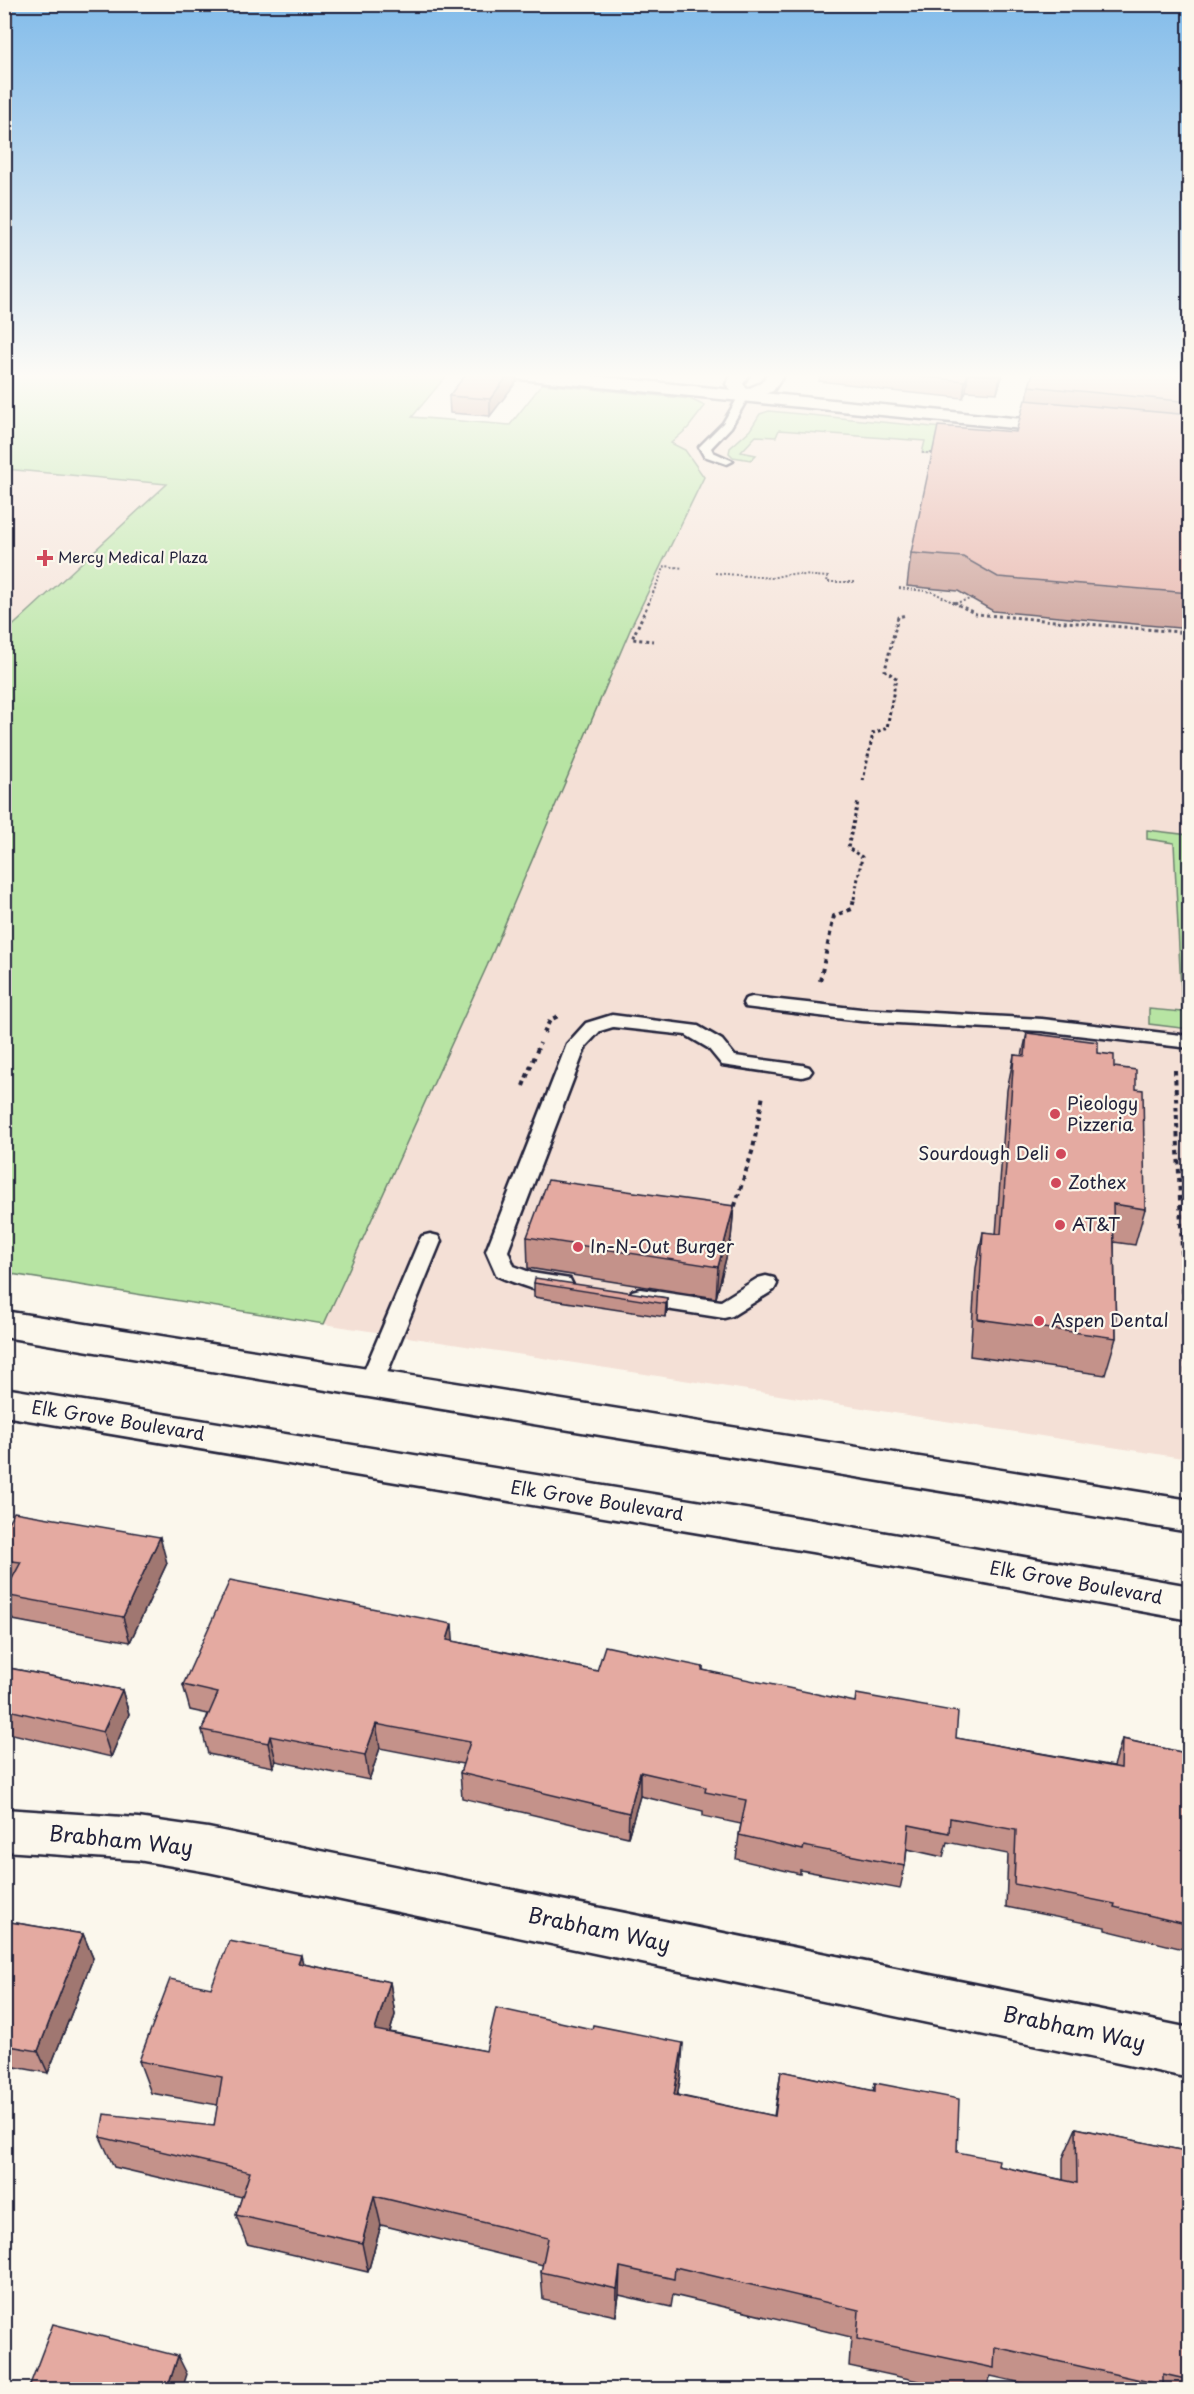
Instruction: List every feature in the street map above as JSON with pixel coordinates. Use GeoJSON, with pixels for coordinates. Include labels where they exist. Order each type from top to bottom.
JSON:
{"type":"FeatureCollection","features":[{"type":"Feature","properties":{"kind":"street"},"geometry":{"type":"LineString","coordinates":[[4,1324],[1190,1516]]}},
{"type":"Feature","properties":{"kind":"street","name":"Elk Grove Boulevard"},"geometry":{"type":"LineString","coordinates":[[4,1402],[812,1536],[1190,1603]]}},
{"type":"Feature","properties":{"kind":"street","name":"Brabham Way"},"geometry":{"type":"LineString","coordinates":[[4,1830],[138,1839],[208,1850],[1190,2053]]}},
{"type":"Feature","properties":{"kind":"lane"},"geometry":{"type":"LineString","coordinates":[[752,1003],[861,1015],[1042,1025],[1190,1042]]}},
{"type":"Feature","properties":{"kind":"lane"},"geometry":{"type":"LineString","coordinates":[[586,1289],[529,1280],[505,1271],[497,1251],[577,1044],[593,1027],[612,1021],[691,1030],[715,1044],[729,1061],[802,1071]]}},
{"type":"Feature","properties":{"kind":"lane"},"geometry":{"type":"LineString","coordinates":[[371,1383],[430,1241]]}},
{"type":"Feature","properties":{"kind":"lane"},"geometry":{"type":"LineString","coordinates":[[621,1294],[724,1310],[766,1284]]}},
{"type":"Feature","properties":{"kind":"path"},"geometry":{"type":"LineString","coordinates":[[653,641],[632,639],[665,566],[683,568]]}},
{"type":"Feature","properties":{"kind":"path"},"geometry":{"type":"LineString","coordinates":[[716,573],[771,578],[789,573],[828,578],[827,582],[855,582]]}},
{"type":"Feature","properties":{"kind":"path"},"geometry":{"type":"LineString","coordinates":[[899,588],[933,592],[976,614],[1190,633]]}},
{"type":"Feature","properties":{"kind":"path"},"geometry":{"type":"LineString","coordinates":[[954,603],[971,599]]}},
{"type":"Feature","properties":{"kind":"path"},"geometry":{"type":"LineString","coordinates":[[863,782],[873,733],[887,728],[896,678],[885,670],[898,617],[906,615]]}},
{"type":"Feature","properties":{"kind":"path"},"geometry":{"type":"LineString","coordinates":[[819,983],[834,916],[852,909],[862,857],[848,848],[858,802]]}},
{"type":"Feature","properties":{"kind":"path"},"geometry":{"type":"LineString","coordinates":[[1175,1062],[1188,1414]]}},
{"type":"Feature","properties":{"kind":"path"},"geometry":{"type":"LineString","coordinates":[[732,1216],[753,1149],[762,1108],[766,1066]]}},
{"type":"Feature","properties":{"kind":"shaded area","name":"Mercy Medical Plaza"},"geometry":{"type":"Polygon","coordinates":[[[5,485],[167,485],[5,633],[5,485]]]}},
{"type":"Feature","properties":{"kind":"shaded area"},"geometry":{"type":"Polygon","coordinates":[[[700,485],[1189,485],[1189,1459],[324,1324],[487,966],[633,623],[700,485]]]}},
{"type":"Feature","properties":{"kind":"green space"},"geometry":{"type":"Polygon","coordinates":[[[166,485],[700,485],[633,623],[487,966],[324,1324],[5,1273],[5,633],[166,485]]]}},
{"type":"Feature","properties":{"kind":"green space"},"geometry":{"type":"Polygon","coordinates":[[[1147,830],[1189,835],[1189,1029],[1149,1024],[1149,1009],[1182,1012],[1174,843],[1147,839],[1147,830]]]}},
{"type":"Feature","properties":{"kind":"building"},"geometry":{"type":"Polygon","coordinates":[[[926,485],[1190,485],[1190,593],[998,577],[963,557],[911,553],[926,485]]]}},
{"type":"Feature","properties":{"kind":"building"},"geometry":{"type":"Polygon","coordinates":[[[1027,1033],[1098,1042],[1098,1053],[1114,1055],[1114,1067],[1136,1070],[1136,1089],[1143,1090],[1145,1209],[1113,1204],[1116,1338],[978,1319],[983,1232],[1001,1234],[1014,1055],[1025,1056],[1027,1033]]]}},
{"type":"Feature","properties":{"kind":"building"},"geometry":{"type":"Polygon","coordinates":[[[548,1180],[734,1206],[718,1267],[527,1237],[548,1180]]]}},
{"type":"Feature","properties":{"kind":"building"},"geometry":{"type":"Polygon","coordinates":[[[535,1278],[667,1298],[666,1304],[534,1283],[535,1278]]]}},
{"type":"Feature","properties":{"kind":"building"},"geometry":{"type":"Polygon","coordinates":[[[14,1512],[160,1537],[123,1617],[4,1595],[21,1562],[4,1560],[4,1529],[14,1512]]]}},
{"type":"Feature","properties":{"kind":"building"},"geometry":{"type":"Polygon","coordinates":[[[230,1580],[452,1624],[447,1640],[597,1671],[605,1646],[703,1667],[702,1670],[855,1702],[856,1694],[958,1712],[956,1738],[1121,1768],[1122,1739],[1190,1754],[1190,1925],[1114,1907],[1115,1904],[1014,1884],[1016,1830],[950,1818],[949,1833],[909,1825],[905,1866],[804,1846],[803,1850],[739,1835],[746,1800],[705,1792],[706,1787],[640,1772],[629,1813],[460,1773],[470,1742],[376,1724],[365,1755],[270,1736],[268,1743],[202,1730],[218,1693],[183,1685],[230,1580]]]}},
{"type":"Feature","properties":{"kind":"building"},"geometry":{"type":"Polygon","coordinates":[[[4,1667],[122,1690],[103,1732],[4,1709],[4,1667]]]}},
{"type":"Feature","properties":{"kind":"building"},"geometry":{"type":"Polygon","coordinates":[[[4,1921],[83,1934],[38,2051],[4,2045],[4,1921]]]}},
{"type":"Feature","properties":{"kind":"building"},"geometry":{"type":"Polygon","coordinates":[[[229,1941],[301,1955],[298,1963],[390,1982],[375,2030],[486,2051],[496,2008],[592,2029],[593,2025],[683,2043],[674,2095],[775,2116],[781,2071],[875,2091],[875,2083],[959,2099],[957,2152],[999,2160],[998,2166],[1077,2183],[1076,2128],[1190,2152],[1190,2380],[1163,2374],[1163,2385],[995,2347],[994,2368],[857,2339],[859,2310],[675,2267],[674,2279],[620,2267],[617,2289],[541,2272],[548,2238],[374,2196],[362,2243],[236,2215],[250,2172],[100,2137],[104,2114],[214,2126],[222,2077],[139,2061],[170,1979],[211,1988],[229,1941]]]}},
{"type":"Feature","properties":{"kind":"building"},"geometry":{"type":"Polygon","coordinates":[[[53,2324],[178,2356],[167,2390],[28,2390],[53,2324]]]}},
{"type":"Feature","properties":{"kind":"place","name":"Mercy Medical Plaza"},"geometry":{"type":"Point","coordinates":[45,558]}},
{"type":"Feature","properties":{"kind":"place","name":"Pieology Pizzeria"},"geometry":{"type":"Point","coordinates":[1055,1114]}},
{"type":"Feature","properties":{"kind":"place","name":"Sourdough Deli"},"geometry":{"type":"Point","coordinates":[1061,1154]}},
{"type":"Feature","properties":{"kind":"place","name":"Zothex"},"geometry":{"type":"Point","coordinates":[1056,1183]}},
{"type":"Feature","properties":{"kind":"place","name":"AT&T"},"geometry":{"type":"Point","coordinates":[1060,1225]}},
{"type":"Feature","properties":{"kind":"place","name":"In-N-Out Burger"},"geometry":{"type":"Point","coordinates":[578,1247]}},
{"type":"Feature","properties":{"kind":"place","name":"Aspen Dental"},"geometry":{"type":"Point","coordinates":[1039,1321]}}]}
